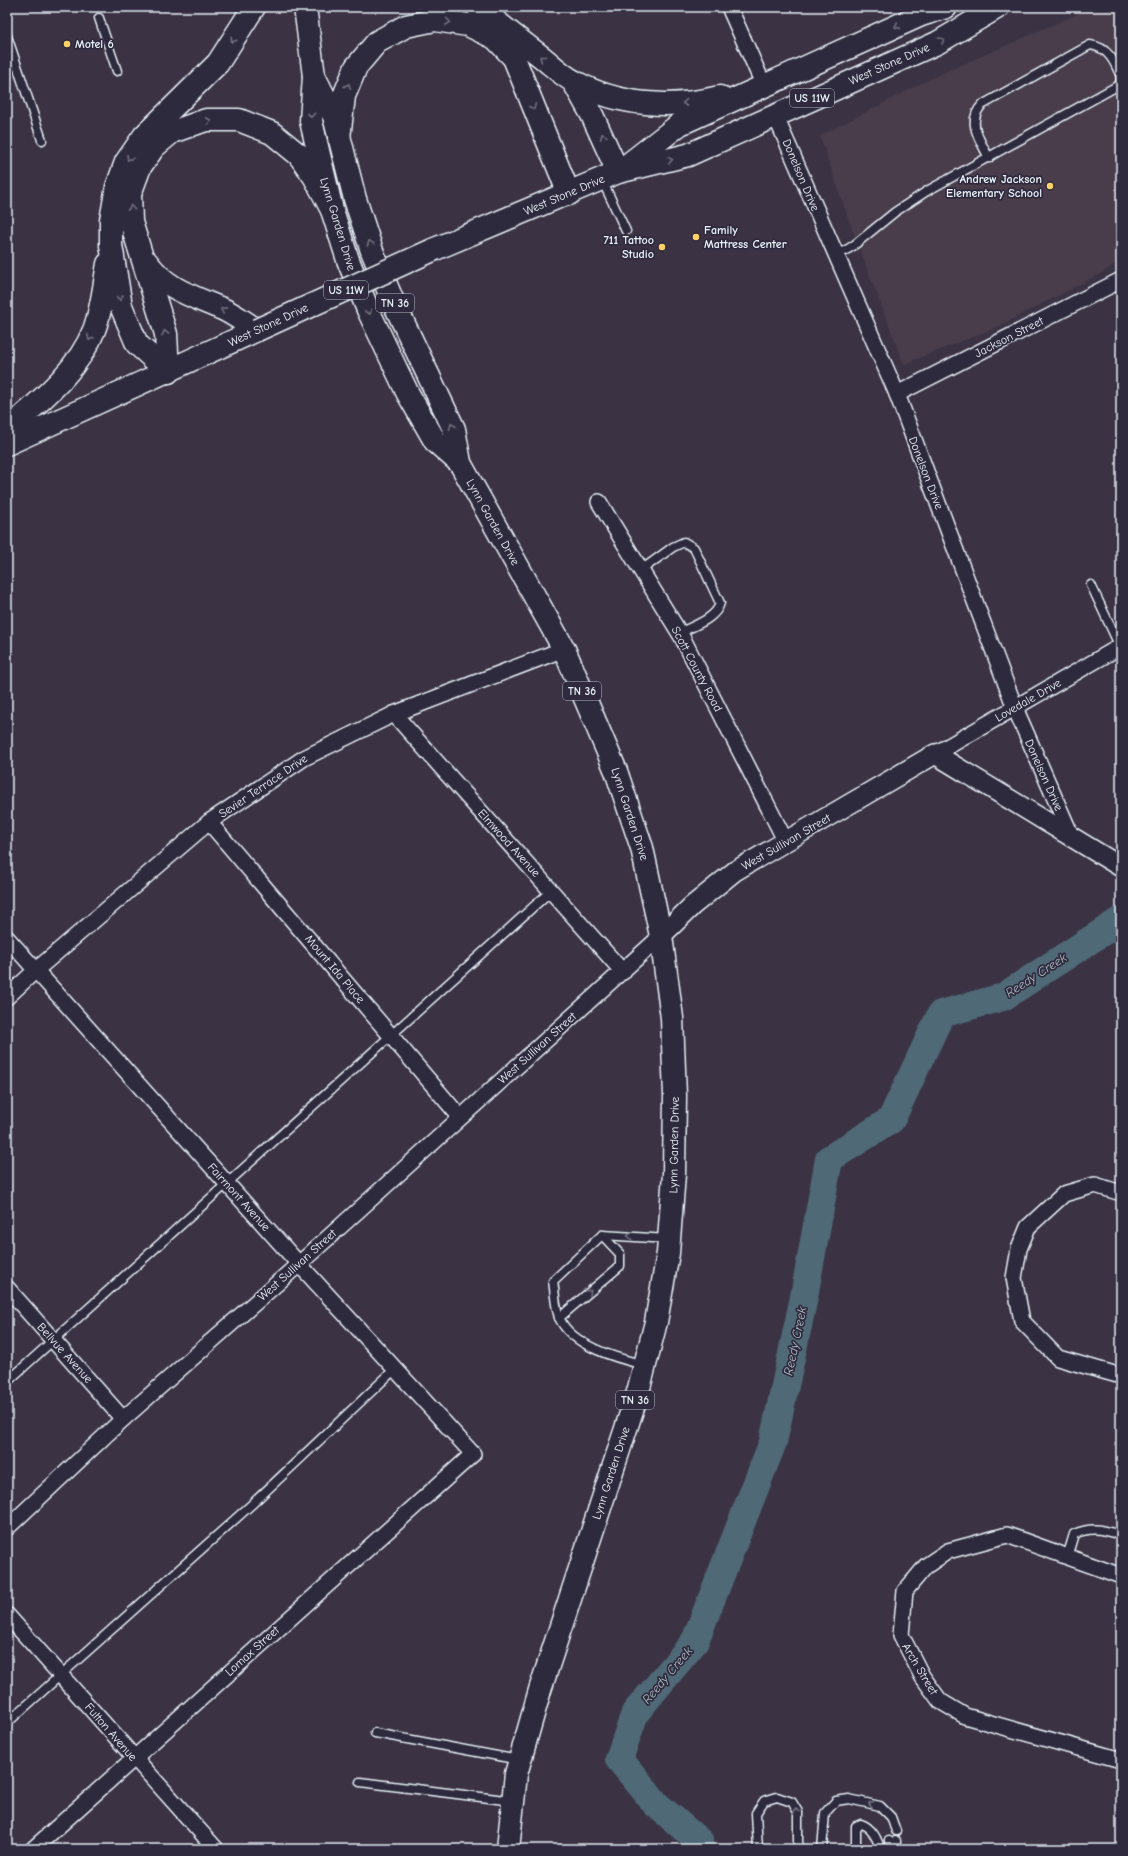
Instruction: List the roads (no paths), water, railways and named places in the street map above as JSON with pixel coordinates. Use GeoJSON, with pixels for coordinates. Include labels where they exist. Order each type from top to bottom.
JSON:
{"type":"FeatureCollection","features":[{"type":"Feature","properties":{"kind":"main road"},"geometry":{"type":"LineString","coordinates":[[168,372],[137,344],[121,306],[111,245],[111,220],[116,188],[126,162],[144,136],[218,63],[254,7]]}},
{"type":"Feature","properties":{"kind":"main road","name":"Lynn Garden Drive"},"geometry":{"type":"LineString","coordinates":[[306,7],[314,76],[311,121],[332,210],[348,260],[368,310],[407,392],[435,442],[460,464],[564,649],[616,771],[640,841],[661,936],[672,1018],[675,1088],[674,1174],[669,1240],[656,1322],[645,1365],[540,1690],[516,1774],[508,1849]]}},
{"type":"Feature","properties":{"kind":"main road"},"geometry":{"type":"LineString","coordinates":[[478,7],[573,81],[598,93],[640,103],[665,105],[700,102],[764,86]]}},
{"type":"Feature","properties":{"kind":"main road","name":"West Stone Drive"},"geometry":{"type":"LineString","coordinates":[[610,176],[680,124],[920,15],[946,7]]}},
{"type":"Feature","properties":{"kind":"main road","name":"West Stone Drive"},"geometry":{"type":"LineString","coordinates":[[7,444],[168,372],[435,249],[610,176],[688,156],[775,114],[937,43],[998,7]]}},
{"type":"Feature","properties":{"kind":"main road"},"geometry":{"type":"LineString","coordinates":[[339,138],[344,96],[356,67],[377,42],[406,26],[435,20],[468,25],[495,38],[514,58],[569,194]]}},
{"type":"Feature","properties":{"kind":"main road","name":"Lynn Garden Drive"},"geometry":{"type":"LineString","coordinates":[[314,76],[334,116],[355,199],[372,251],[392,299],[454,429],[460,464]]}},
{"type":"Feature","properties":{"kind":"main road"},"geometry":{"type":"LineString","coordinates":[[573,81],[592,115],[610,176]]}},
{"type":"Feature","properties":{"kind":"main road"},"geometry":{"type":"LineString","coordinates":[[168,372],[166,334],[131,222],[130,194],[140,167],[154,146],[172,132],[206,120],[239,120],[272,133],[299,155],[314,176],[332,210]]}},
{"type":"Feature","properties":{"kind":"main road"},"geometry":{"type":"LineString","coordinates":[[136,241],[146,262],[158,277],[168,285],[197,300],[221,308],[257,330]]}},
{"type":"Feature","properties":{"kind":"main road"},"geometry":{"type":"LineString","coordinates":[[7,430],[48,394],[85,348],[94,330],[100,310],[111,245]]}},
{"type":"Feature","properties":{"kind":"street"},"geometry":{"type":"LineString","coordinates":[[729,7],[764,86]]}},
{"type":"Feature","properties":{"kind":"street","name":"Donelson Drive"},"geometry":{"type":"LineString","coordinates":[[775,114],[897,394],[1015,708],[1070,835]]}},
{"type":"Feature","properties":{"kind":"street","name":"Jackson Street"},"geometry":{"type":"LineString","coordinates":[[897,394],[1121,280]]}},
{"type":"Feature","properties":{"kind":"street","name":"Scott County Road"},"geometry":{"type":"LineString","coordinates":[[599,502],[679,633],[786,842]]}},
{"type":"Feature","properties":{"kind":"street","name":"Lovedale Drive"},"geometry":{"type":"LineString","coordinates":[[935,754],[1120,647]]}},
{"type":"Feature","properties":{"kind":"street","name":"Sevier Terrace Drive"},"geometry":{"type":"LineString","coordinates":[[7,997],[36,970],[209,822],[304,758],[394,714],[564,649]]}},
{"type":"Feature","properties":{"kind":"street","name":"Elmwood Avenue"},"geometry":{"type":"LineString","coordinates":[[394,714],[552,890],[623,972]]}},
{"type":"Feature","properties":{"kind":"street"},"geometry":{"type":"LineString","coordinates":[[935,754],[1121,867]]}},
{"type":"Feature","properties":{"kind":"street","name":"West Sullivan Street"},"geometry":{"type":"LineString","coordinates":[[7,1528],[123,1419],[299,1264],[460,1117],[623,972],[692,906],[735,871],[935,754]]}},
{"type":"Feature","properties":{"kind":"street","name":"Mount Ida Place"},"geometry":{"type":"LineString","coordinates":[[209,822],[460,1117]]}},
{"type":"Feature","properties":{"kind":"street","name":"Fairmont Avenue"},"geometry":{"type":"LineString","coordinates":[[7,938],[299,1264],[473,1454]]}},
{"type":"Feature","properties":{"kind":"street"},"geometry":{"type":"LineString","coordinates":[[1121,1193],[1095,1185],[1064,1194],[1028,1227],[1019,1249],[1014,1278],[1022,1321],[1058,1358],[1121,1376]]}},
{"type":"Feature","properties":{"kind":"street","name":"Bellvue Avenue"},"geometry":{"type":"LineString","coordinates":[[7,1288],[123,1419]]}},
{"type":"Feature","properties":{"kind":"street","name":"Lomax Street"},"geometry":{"type":"LineString","coordinates":[[33,1849],[473,1454]]}},
{"type":"Feature","properties":{"kind":"street","name":"Arch Street"},"geometry":{"type":"LineString","coordinates":[[1121,1576],[1007,1535],[948,1551],[926,1566],[905,1591],[901,1636],[922,1676],[940,1701],[965,1716],[1121,1760]]}},
{"type":"Feature","properties":{"kind":"street","name":"Fulton Avenue"},"geometry":{"type":"LineString","coordinates":[[7,1615],[133,1758],[216,1849]]}},
{"type":"Feature","properties":{"kind":"lane"},"geometry":{"type":"LineString","coordinates":[[99,18],[117,71]]}},
{"type":"Feature","properties":{"kind":"lane"},"geometry":{"type":"LineString","coordinates":[[7,36],[42,140]]}},
{"type":"Feature","properties":{"kind":"lane"},"geometry":{"type":"LineString","coordinates":[[836,256],[853,246],[895,212],[927,191],[989,158],[1119,85],[1121,78],[1116,65],[1106,52],[1099,46],[1090,45],[982,104],[977,110],[974,118],[974,127],[989,158]]}},
{"type":"Feature","properties":{"kind":"lane"},"geometry":{"type":"LineString","coordinates":[[610,176],[626,232]]}},
{"type":"Feature","properties":{"kind":"lane"},"geometry":{"type":"LineString","coordinates":[[640,571],[678,544],[684,542],[694,548],[720,603],[718,610],[712,616],[679,633]]}},
{"type":"Feature","properties":{"kind":"lane"},"geometry":{"type":"LineString","coordinates":[[1091,585],[1120,647]]}},
{"type":"Feature","properties":{"kind":"lane"},"geometry":{"type":"LineString","coordinates":[[7,1382],[390,1034],[552,890]]}},
{"type":"Feature","properties":{"kind":"lane"},"geometry":{"type":"LineString","coordinates":[[645,1365],[615,1358],[572,1336],[559,1318],[553,1281],[602,1235],[669,1240]]}},
{"type":"Feature","properties":{"kind":"lane"},"geometry":{"type":"LineString","coordinates":[[559,1318],[620,1266],[620,1254],[602,1235]]}},
{"type":"Feature","properties":{"kind":"lane"},"geometry":{"type":"LineString","coordinates":[[7,1723],[251,1505],[395,1369]]}},
{"type":"Feature","properties":{"kind":"lane"},"geometry":{"type":"LineString","coordinates":[[1067,1557],[1074,1534],[1084,1530],[1098,1528],[1121,1535]]}},
{"type":"Feature","properties":{"kind":"lane"},"geometry":{"type":"LineString","coordinates":[[375,1733],[520,1760]]}},
{"type":"Feature","properties":{"kind":"lane"},"geometry":{"type":"LineString","coordinates":[[360,1782],[513,1801]]}},
{"type":"Feature","properties":{"kind":"lane"},"geometry":{"type":"LineString","coordinates":[[758,1849],[756,1813],[764,1801],[777,1797],[792,1802],[798,1812],[798,1849]]}},
{"type":"Feature","properties":{"kind":"lane"},"geometry":{"type":"LineString","coordinates":[[822,1849],[825,1813],[836,1802],[849,1799],[880,1806],[891,1817],[893,1830]]}},
{"type":"Feature","properties":{"kind":"lane"},"geometry":{"type":"LineString","coordinates":[[856,1849],[856,1826],[861,1824],[866,1825],[879,1842],[879,1849]]}},
{"type":"Feature","properties":{"kind":"waterway","name":"Reedy Creek"},"geometry":{"type":"LineString","coordinates":[[701,1849],[700,1842],[657,1805],[619,1759],[635,1713],[695,1641],[773,1442],[803,1302],[829,1159],[891,1120],[941,1014],[1003,997],[1121,920]]}},
{"type":"Feature","properties":{"kind":"place","name":"Motel 6"},"geometry":{"type":"Point","coordinates":[67,44]}},
{"type":"Feature","properties":{"kind":"place","name":"Andrew Jackson Elementary School"},"geometry":{"type":"Point","coordinates":[1050,186]}},
{"type":"Feature","properties":{"kind":"place","name":"Family Mattress Center"},"geometry":{"type":"Point","coordinates":[696,237]}},
{"type":"Feature","properties":{"kind":"place","name":"711 Tattoo Studio"},"geometry":{"type":"Point","coordinates":[662,247]}}]}
